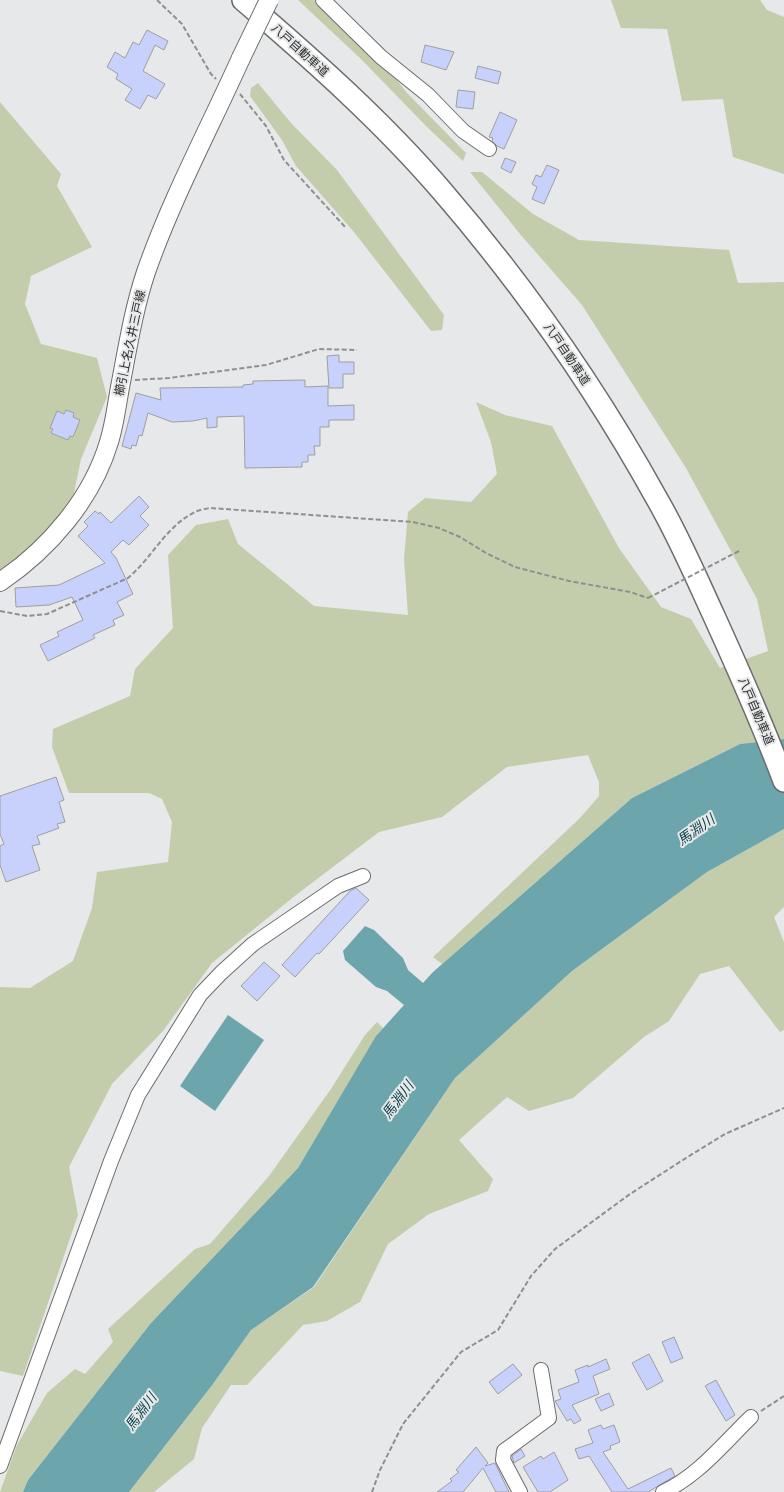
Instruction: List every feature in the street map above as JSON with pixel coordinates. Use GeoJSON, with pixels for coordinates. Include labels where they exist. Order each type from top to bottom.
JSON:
{"type":"FeatureCollection","features":[{"type":"Feature","properties":{"kind":"highway","name":"八戸自動車道"},"geometry":{"type":"LineString","coordinates":[[243,0],[312,60],[403,148],[502,263],[561,344],[618,430],[659,502],[730,639],[776,732],[784,754]]}},
{"type":"Feature","properties":{"kind":"highway","name":"八戸自動車道"},"geometry":{"type":"LineString","coordinates":[[259,0],[313,46],[369,99],[450,185],[510,258],[569,338],[627,426],[669,499],[730,639],[784,781]]}},
{"type":"Feature","properties":{"kind":"main road","name":"櫛引上名久井三戸線"},"geometry":{"type":"LineString","coordinates":[[0,582],[37,554],[77,507],[101,465],[109,442],[134,314],[152,255],[165,222],[269,0]]}},
{"type":"Feature","properties":{"kind":"street"},"geometry":{"type":"LineString","coordinates":[[323,0],[381,57],[428,96],[463,131],[490,149]]}},
{"type":"Feature","properties":{"kind":"street"},"geometry":{"type":"LineString","coordinates":[[0,1466],[126,1121],[138,1095],[200,995],[253,944],[338,886],[363,876]]}},
{"type":"Feature","properties":{"kind":"street"},"geometry":{"type":"LineString","coordinates":[[520,1492],[503,1460],[504,1451],[550,1418],[541,1370]]}},
{"type":"Feature","properties":{"kind":"street"},"geometry":{"type":"LineString","coordinates":[[671,1490],[693,1473],[751,1417]]}},
{"type":"Feature","properties":{"kind":"path"},"geometry":{"type":"LineString","coordinates":[[158,0],[182,24],[211,74],[219,82],[229,85],[266,126],[284,160],[346,228]]}},
{"type":"Feature","properties":{"kind":"path"},"geometry":{"type":"LineString","coordinates":[[122,378],[137,380],[153,379],[228,371],[266,366],[319,349],[357,350]]}},
{"type":"Feature","properties":{"kind":"path"},"geometry":{"type":"LineString","coordinates":[[0,611],[27,616],[47,614],[128,578],[178,524],[195,512],[210,508],[413,522],[439,528],[460,537],[486,553],[515,566],[569,581],[630,592],[648,598],[741,550]]}},
{"type":"Feature","properties":{"kind":"path"},"geometry":{"type":"LineString","coordinates":[[372,1492],[380,1470],[403,1424],[461,1352],[498,1330],[531,1276],[555,1249],[630,1194],[686,1158],[726,1134],[784,1108]]}},
{"type":"Feature","properties":{"kind":"path"},"geometry":{"type":"LineString","coordinates":[[751,1417],[784,1396]]}},
{"type":"Feature","properties":{"kind":"green space"},"geometry":{"type":"Polygon","coordinates":[[[298,0],[314,0],[333,21],[392,74],[407,93],[466,153],[463,161],[361,59],[298,0]]]}},
{"type":"Feature","properties":{"kind":"green space"},"geometry":{"type":"Polygon","coordinates":[[[611,0],[760,0],[767,10],[784,17],[784,174],[733,157],[723,99],[682,101],[667,29],[621,28],[611,0]]]}},
{"type":"Feature","properties":{"kind":"green space"},"geometry":{"type":"Polygon","coordinates":[[[258,83],[291,123],[337,170],[444,315],[442,330],[431,331],[354,232],[296,166],[282,140],[250,96],[251,88],[258,83]]]}},
{"type":"Feature","properties":{"kind":"green space"},"geometry":{"type":"Polygon","coordinates":[[[0,102],[61,174],[57,186],[92,247],[31,276],[25,304],[41,344],[97,358],[107,397],[81,459],[71,508],[43,556],[0,574],[0,102]]]}},
{"type":"Feature","properties":{"kind":"green space"},"geometry":{"type":"Polygon","coordinates":[[[470,172],[482,172],[533,214],[579,240],[729,250],[738,283],[784,282],[784,739],[740,744],[632,798],[442,964],[433,957],[580,818],[599,796],[599,782],[588,755],[507,767],[442,817],[379,832],[296,895],[212,963],[163,1031],[112,1084],[69,1167],[78,1215],[23,1376],[0,1371],[0,987],[30,988],[73,961],[92,908],[97,872],[168,862],[172,822],[162,799],[149,793],[69,793],[52,747],[53,729],[130,696],[135,669],[173,628],[168,555],[196,525],[228,519],[238,544],[314,606],[408,615],[404,559],[408,512],[425,498],[471,502],[497,474],[491,442],[476,402],[505,415],[552,426],[619,548],[661,607],[691,619],[720,668],[768,651],[757,599],[686,468],[582,305],[520,234],[470,172]]]}},
{"type":"Feature","properties":{"kind":"green space"},"geometry":{"type":"Polygon","coordinates":[[[784,829],[784,907],[774,917],[784,942],[784,1030],[780,1032],[729,966],[700,974],[669,1021],[644,1037],[573,1098],[529,1111],[507,1097],[459,1140],[493,1179],[488,1191],[429,1214],[388,1244],[360,1302],[327,1321],[303,1325],[247,1385],[231,1385],[202,1428],[194,1459],[154,1492],[129,1492],[213,1384],[251,1330],[314,1287],[455,1078],[572,971],[707,872],[784,829]]]}},
{"type":"Feature","properties":{"kind":"green space"},"geometry":{"type":"Polygon","coordinates":[[[377,1022],[383,1028],[298,1168],[151,1323],[28,1480],[23,1492],[0,1492],[17,1445],[47,1393],[75,1369],[85,1374],[113,1342],[108,1329],[195,1249],[210,1244],[269,1176],[331,1089],[365,1035],[377,1022]]]}},
{"type":"Feature","properties":{"kind":"water","name":"馬淵川"},"geometry":{"type":"Polygon","coordinates":[[[784,739],[784,829],[707,872],[572,971],[455,1078],[313,1287],[251,1330],[213,1384],[129,1492],[23,1492],[28,1480],[151,1323],[298,1168],[376,1036],[404,1005],[387,991],[376,987],[345,960],[343,951],[365,926],[374,930],[403,958],[408,970],[423,983],[433,972],[632,798],[740,744],[784,739]]]}},
{"type":"Feature","properties":{"kind":"water"},"geometry":{"type":"Polygon","coordinates":[[[228,1015],[264,1040],[215,1111],[180,1086],[228,1015]]]}},
{"type":"Feature","properties":{"kind":"building"},"geometry":{"type":"Polygon","coordinates":[[[147,30],[168,41],[164,50],[155,45],[143,71],[165,84],[156,99],[148,95],[140,109],[125,100],[132,89],[116,79],[118,74],[107,67],[115,52],[125,58],[133,42],[139,45],[147,30]]]}},
{"type":"Feature","properties":{"kind":"building"},"geometry":{"type":"Polygon","coordinates":[[[425,45],[454,52],[446,70],[421,62],[425,45]]]}},
{"type":"Feature","properties":{"kind":"building"},"geometry":{"type":"Polygon","coordinates":[[[478,66],[501,72],[498,84],[475,78],[478,66]]]}},
{"type":"Feature","properties":{"kind":"building"},"geometry":{"type":"Polygon","coordinates":[[[458,90],[475,92],[473,109],[456,107],[458,90]]]}},
{"type":"Feature","properties":{"kind":"building"},"geometry":{"type":"Polygon","coordinates":[[[500,112],[517,120],[504,149],[497,146],[492,141],[493,138],[489,137],[500,112]]]}},
{"type":"Feature","properties":{"kind":"building"},"geometry":{"type":"Polygon","coordinates":[[[505,158],[516,162],[511,173],[501,168],[505,158]]]}},
{"type":"Feature","properties":{"kind":"building"},"geometry":{"type":"Polygon","coordinates":[[[547,165],[559,170],[544,204],[532,199],[537,187],[532,184],[536,175],[541,177],[547,165]]]}},
{"type":"Feature","properties":{"kind":"building"},"geometry":{"type":"Polygon","coordinates":[[[339,355],[339,362],[354,362],[354,374],[343,374],[343,388],[329,388],[327,356],[339,355]]]}},
{"type":"Feature","properties":{"kind":"building"},"geometry":{"type":"Polygon","coordinates":[[[305,380],[305,387],[328,386],[328,406],[354,405],[354,420],[329,420],[329,427],[320,427],[320,446],[314,446],[315,455],[308,455],[308,462],[302,462],[302,467],[245,468],[244,416],[217,417],[217,427],[207,428],[207,418],[172,422],[148,413],[142,436],[139,435],[136,446],[132,445],[131,449],[122,446],[136,393],[161,400],[160,388],[243,387],[243,385],[253,384],[253,381],[305,380]]]}},
{"type":"Feature","properties":{"kind":"building"},"geometry":{"type":"Polygon","coordinates":[[[66,410],[74,413],[73,417],[80,420],[73,437],[70,436],[68,440],[51,433],[53,429],[50,428],[57,411],[64,414],[66,410]]]}},
{"type":"Feature","properties":{"kind":"building"},"geometry":{"type":"Polygon","coordinates":[[[139,496],[149,507],[140,516],[149,525],[129,545],[123,540],[111,552],[116,558],[133,594],[117,602],[124,615],[113,620],[115,625],[93,635],[95,638],[48,661],[40,645],[59,636],[57,632],[83,620],[72,597],[49,605],[16,607],[15,588],[59,585],[105,563],[78,536],[88,526],[84,522],[95,511],[99,514],[100,512],[111,523],[139,496]]]}},
{"type":"Feature","properties":{"kind":"building"},"geometry":{"type":"Polygon","coordinates":[[[56,777],[64,800],[59,802],[65,822],[57,824],[59,828],[37,836],[40,844],[32,846],[40,870],[6,882],[0,865],[0,846],[4,844],[0,834],[0,796],[56,777]]]}},
{"type":"Feature","properties":{"kind":"building"},"geometry":{"type":"Polygon","coordinates":[[[356,888],[369,900],[295,977],[282,965],[350,891],[356,888]]]}},
{"type":"Feature","properties":{"kind":"building"},"geometry":{"type":"Polygon","coordinates":[[[264,962],[280,976],[257,1001],[241,986],[264,962]]]}},
{"type":"Feature","properties":{"kind":"building"},"geometry":{"type":"Polygon","coordinates":[[[674,1337],[683,1358],[671,1363],[662,1342],[674,1337]]]}},
{"type":"Feature","properties":{"kind":"building"},"geometry":{"type":"Polygon","coordinates":[[[649,1354],[663,1381],[647,1390],[632,1363],[649,1354]]]}},
{"type":"Feature","properties":{"kind":"building"},"geometry":{"type":"Polygon","coordinates":[[[606,1359],[610,1369],[593,1376],[599,1394],[572,1405],[581,1420],[574,1424],[571,1419],[567,1421],[555,1401],[561,1399],[558,1390],[579,1382],[575,1370],[588,1365],[588,1367],[606,1359]]]}},
{"type":"Feature","properties":{"kind":"building"},"geometry":{"type":"Polygon","coordinates":[[[513,1364],[522,1375],[498,1394],[489,1382],[513,1364]]]}},
{"type":"Feature","properties":{"kind":"building"},"geometry":{"type":"Polygon","coordinates":[[[716,1380],[735,1415],[726,1421],[705,1386],[716,1380]]]}},
{"type":"Feature","properties":{"kind":"building"},"geometry":{"type":"Polygon","coordinates":[[[609,1393],[614,1405],[601,1411],[595,1399],[609,1393]]]}},
{"type":"Feature","properties":{"kind":"building"},"geometry":{"type":"Polygon","coordinates":[[[601,1425],[603,1429],[614,1425],[620,1442],[610,1446],[611,1449],[603,1452],[628,1489],[671,1468],[675,1476],[648,1492],[612,1492],[589,1456],[579,1459],[575,1449],[593,1443],[588,1430],[601,1425]]]}},
{"type":"Feature","properties":{"kind":"building"},"geometry":{"type":"Polygon","coordinates":[[[476,1447],[488,1463],[485,1466],[495,1463],[509,1492],[496,1492],[483,1468],[463,1492],[437,1492],[452,1481],[450,1479],[459,1472],[456,1470],[476,1447]]]}},
{"type":"Feature","properties":{"kind":"building"},"geometry":{"type":"Polygon","coordinates":[[[521,1449],[525,1456],[514,1463],[512,1456],[521,1449]]]}},
{"type":"Feature","properties":{"kind":"building"},"geometry":{"type":"Polygon","coordinates":[[[554,1452],[568,1480],[550,1492],[538,1492],[523,1467],[541,1456],[543,1459],[554,1452]]]}}]}
